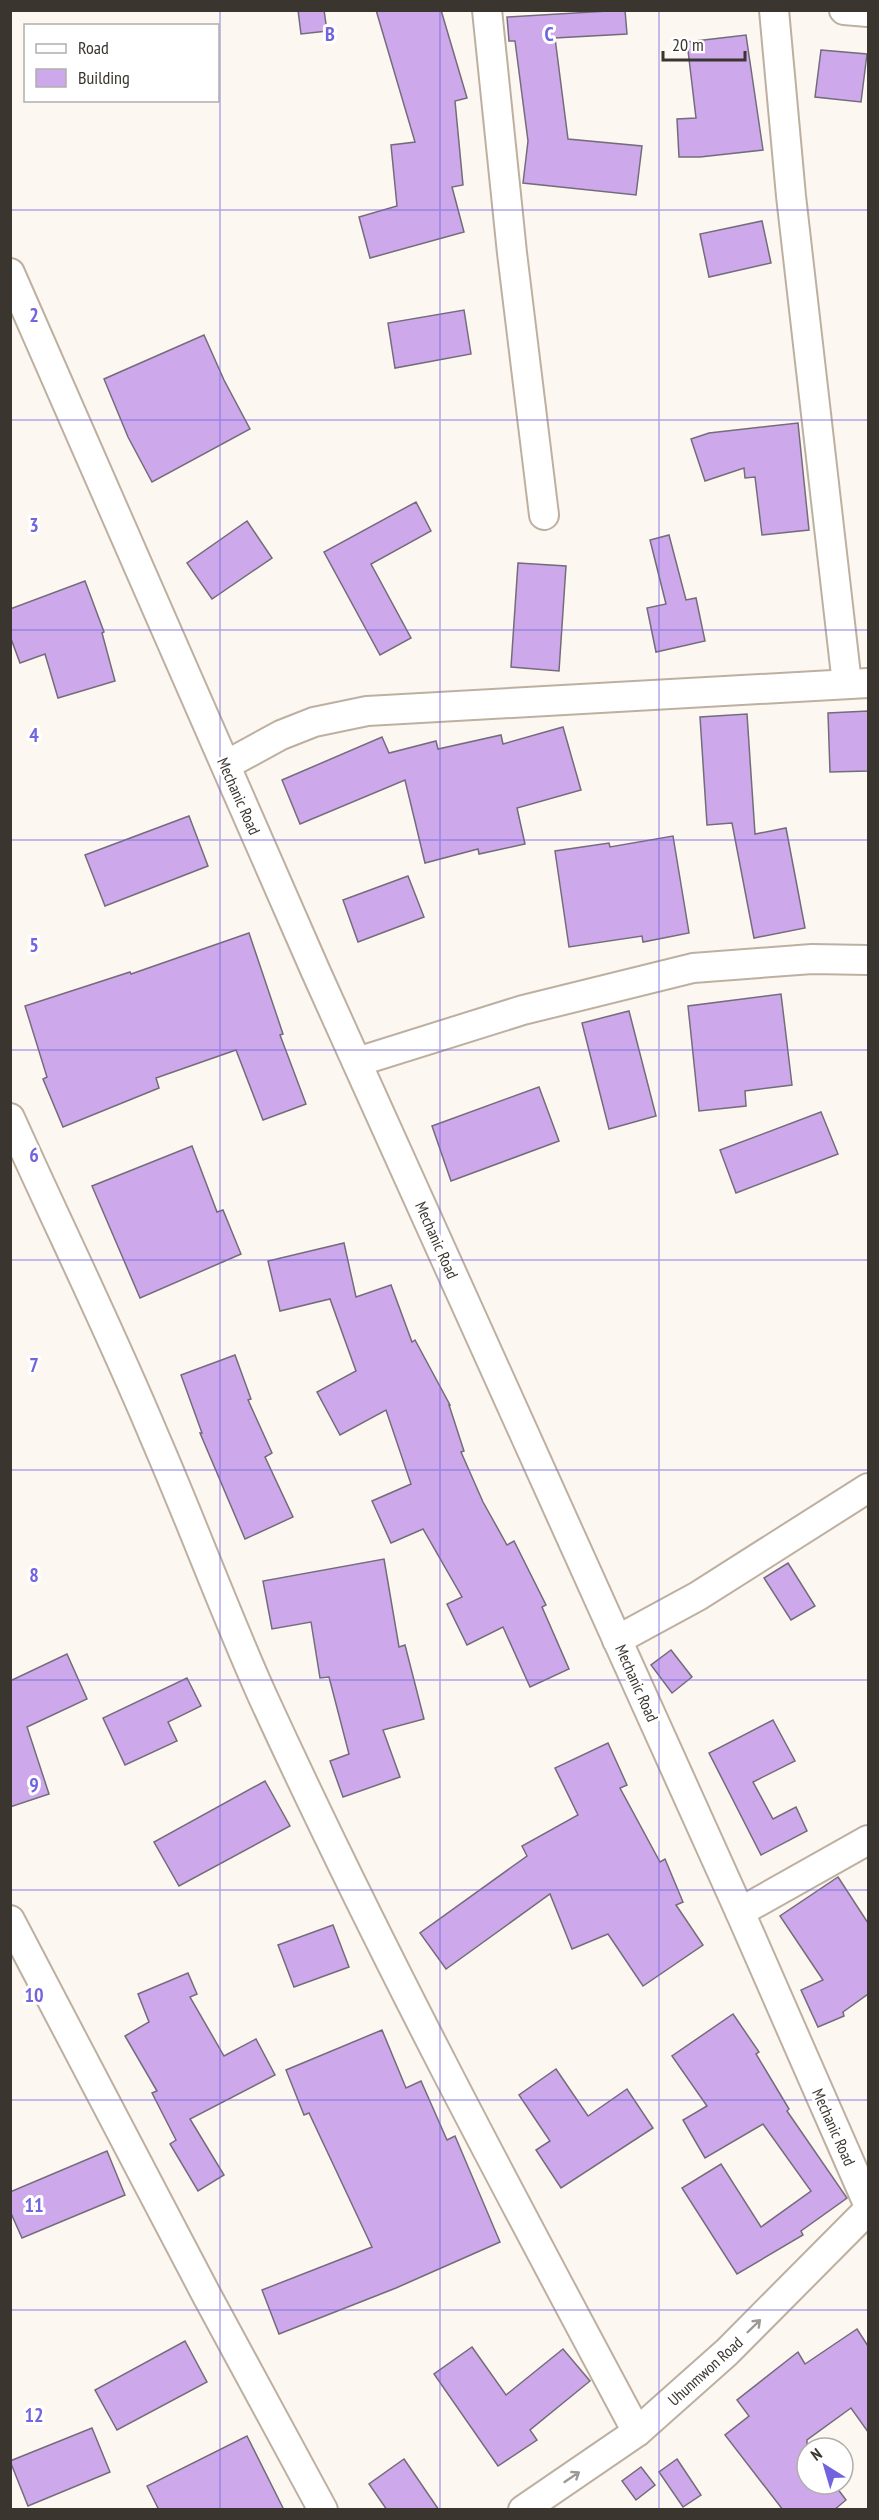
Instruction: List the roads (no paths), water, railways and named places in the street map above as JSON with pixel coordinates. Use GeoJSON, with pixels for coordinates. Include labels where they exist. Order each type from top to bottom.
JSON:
{"type":"FeatureCollection","features":[{"type":"Feature","properties":{"kind":"street"},"geometry":{"type":"LineString","coordinates":[[487,10],[512,253],[544,515]]}},
{"type":"Feature","properties":{"kind":"street"},"geometry":{"type":"LineString","coordinates":[[226,765],[281,735],[314,722],[367,711],[858,683],[791,196],[774,10]]}},
{"type":"Feature","properties":{"kind":"street"},"geometry":{"type":"LineString","coordinates":[[844,10],[868,12]]}},
{"type":"Feature","properties":{"kind":"street","name":"Mechanic Road"},"geometry":{"type":"LineString","coordinates":[[10,273],[357,1062],[740,1912],[868,2204]]}},
{"type":"Feature","properties":{"kind":"street"},"geometry":{"type":"LineString","coordinates":[[357,1062],[523,1010],[693,968],[812,959],[868,960]]}},
{"type":"Feature","properties":{"kind":"street"},"geometry":{"type":"LineString","coordinates":[[10,1118],[155,1437],[212,1579],[262,1694],[334,1846],[463,2106],[637,2432]]}},
{"type":"Feature","properties":{"kind":"street"},"geometry":{"type":"LineString","coordinates":[[617,1640],[698,1596],[868,1488]]}},
{"type":"Feature","properties":{"kind":"street"},"geometry":{"type":"LineString","coordinates":[[740,1912],[868,1840]]}},
{"type":"Feature","properties":{"kind":"street"},"geometry":{"type":"LineString","coordinates":[[10,1920],[206,2294],[323,2510]]}},
{"type":"Feature","properties":{"kind":"street","name":"Uhunmwon Road"},"geometry":{"type":"LineString","coordinates":[[524,2510],[637,2432],[727,2352],[868,2210]]}}]}
